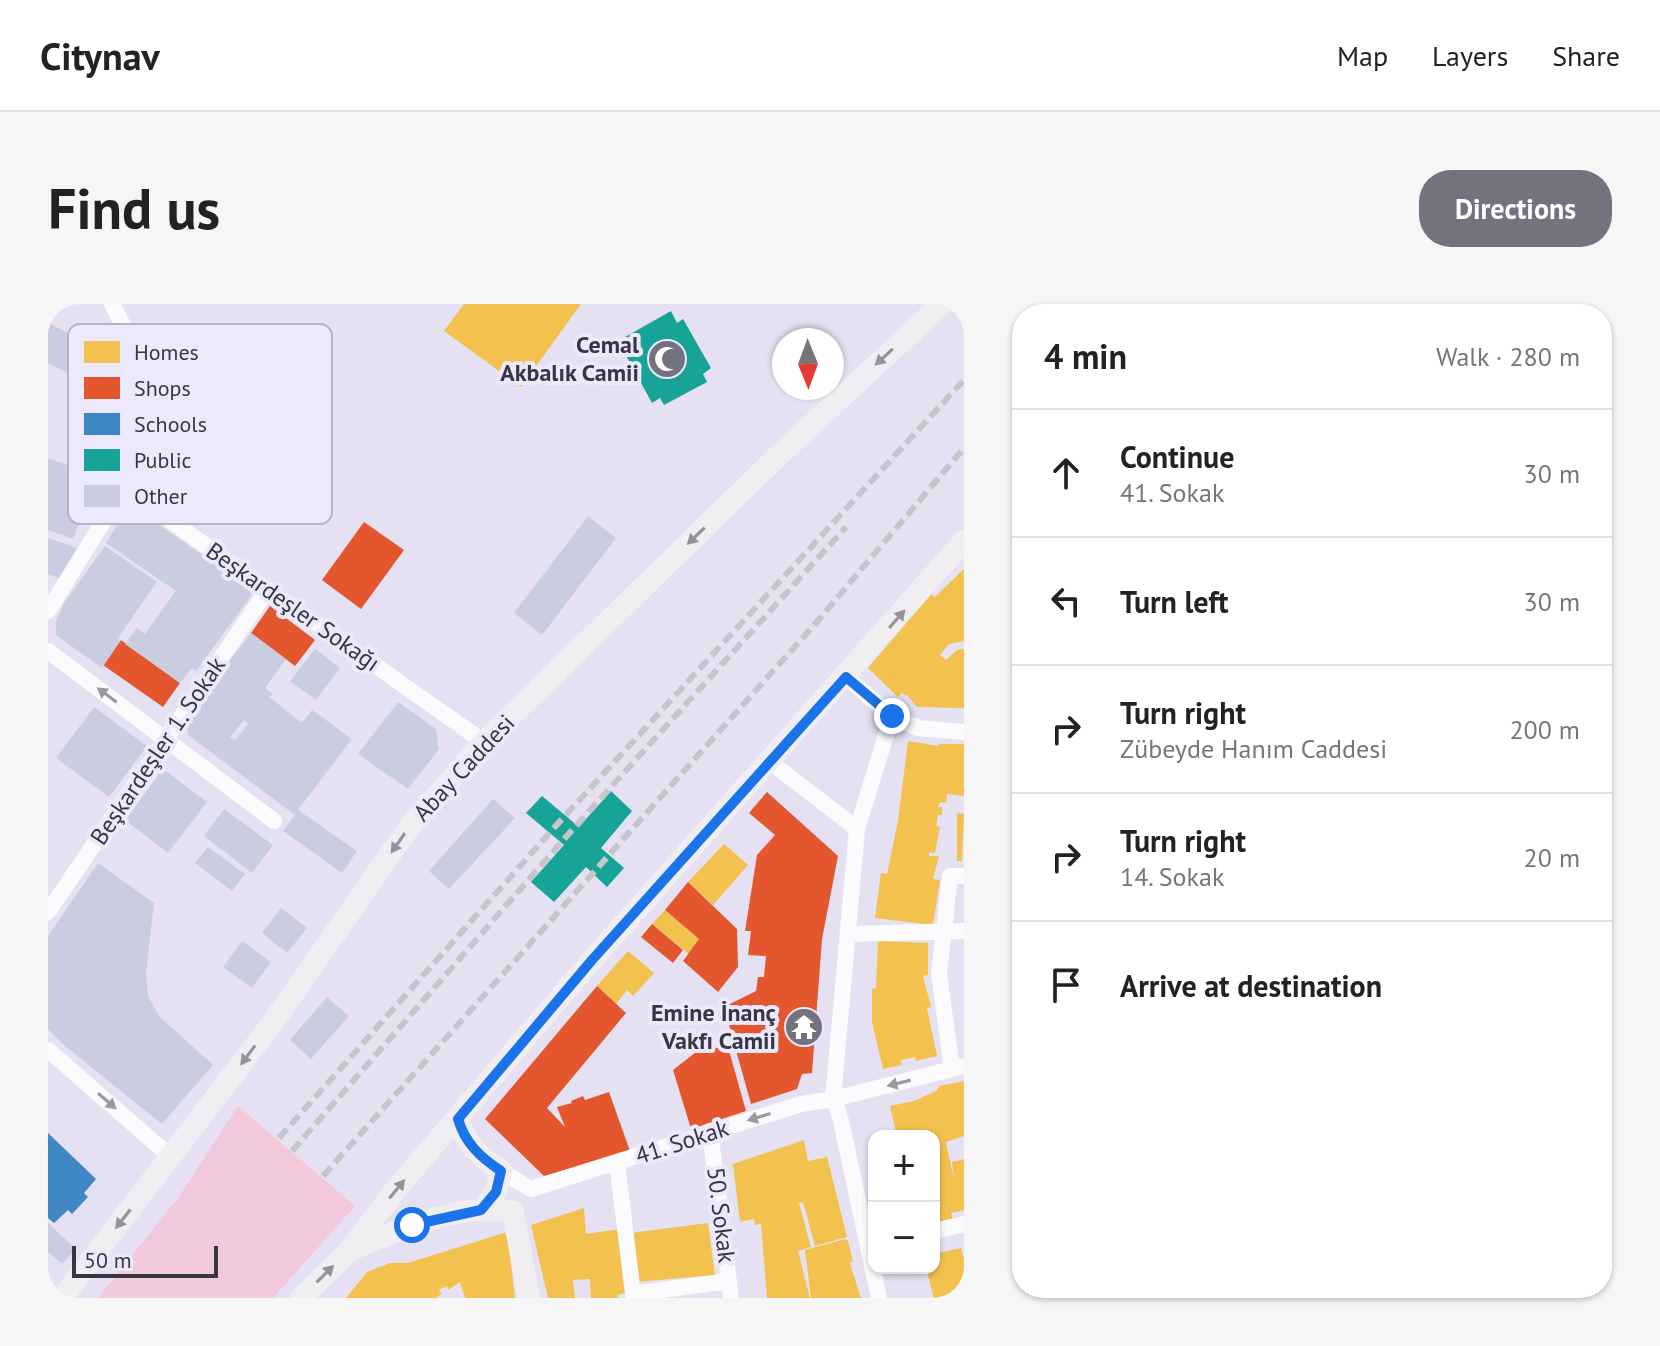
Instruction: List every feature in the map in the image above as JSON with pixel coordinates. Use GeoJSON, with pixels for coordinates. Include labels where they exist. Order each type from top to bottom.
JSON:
{"type":"FeatureCollection","features":[{"type":"Feature","properties":{"kind":"main road","name":"Abay Caddesi"},"geometry":{"type":"LineString","coordinates":[[62,1298],[271,1025],[410,826],[484,742],[778,456],[942,304]]}},
{"type":"Feature","properties":{"kind":"main road"},"geometry":{"type":"LineString","coordinates":[[301,1298],[349,1251],[397,1188],[592,960],[964,541]]}},
{"type":"Feature","properties":{"kind":"main road"},"geometry":{"type":"LineString","coordinates":[[458,1119],[463,1135],[480,1158],[501,1171],[496,1192],[481,1210]]}},
{"type":"Feature","properties":{"kind":"main road"},"geometry":{"type":"LineString","coordinates":[[349,1251],[412,1225],[481,1210],[513,1212],[529,1298]]}},
{"type":"Feature","properties":{"kind":"street"},"geometry":{"type":"LineString","coordinates":[[112,304],[122,324]]}},
{"type":"Feature","properties":{"kind":"street"},"geometry":{"type":"LineString","coordinates":[[48,611],[102,524]]}},
{"type":"Feature","properties":{"kind":"street","name":"Beşkardeşler Sokağı"},"geometry":{"type":"LineString","coordinates":[[175,524],[484,742]]}},
{"type":"Feature","properties":{"kind":"street","name":"Beşkardeşler 1. Sokak"},"geometry":{"type":"LineString","coordinates":[[48,912],[54,892],[166,740],[268,589]]}},
{"type":"Feature","properties":{"kind":"street"},"geometry":{"type":"LineString","coordinates":[[48,651],[274,821]]}},
{"type":"Feature","properties":{"kind":"street"},"geometry":{"type":"LineString","coordinates":[[846,677],[892,716],[918,728],[964,732]]}},
{"type":"Feature","properties":{"kind":"street"},"geometry":{"type":"LineString","coordinates":[[868,1231],[834,1099],[857,829],[892,716]]}},
{"type":"Feature","properties":{"kind":"street"},"geometry":{"type":"LineString","coordinates":[[769,761],[857,829]]}},
{"type":"Feature","properties":{"kind":"street"},"geometry":{"type":"LineString","coordinates":[[958,1068],[939,974],[950,876],[964,876]]}},
{"type":"Feature","properties":{"kind":"street"},"geometry":{"type":"LineString","coordinates":[[848,934],[964,931]]}},
{"type":"Feature","properties":{"kind":"street"},"geometry":{"type":"LineString","coordinates":[[48,1050],[171,1157]]}},
{"type":"Feature","properties":{"kind":"street","name":"41. Sokak"},"geometry":{"type":"LineString","coordinates":[[531,1189],[801,1104],[834,1099],[958,1068]]}},
{"type":"Feature","properties":{"kind":"street","name":"50. Sokak"},"geometry":{"type":"LineString","coordinates":[[710,1131],[730,1290]]}},
{"type":"Feature","properties":{"kind":"street"},"geometry":{"type":"LineString","coordinates":[[617,1163],[633,1294],[730,1290]]}},
{"type":"Feature","properties":{"kind":"street"},"geometry":{"type":"LineString","coordinates":[[501,1171],[531,1189],[513,1212]]}},
{"type":"Feature","properties":{"kind":"street"},"geometry":{"type":"LineString","coordinates":[[940,1230],[964,1224]]}},
{"type":"Feature","properties":{"kind":"street"},"geometry":{"type":"LineString","coordinates":[[876,1274],[879,1298]]}},
{"type":"Feature","properties":{"kind":"shaded area"},"geometry":{"type":"Polygon","coordinates":[[[238,1106],[355,1206],[273,1298],[98,1298],[178,1198],[238,1106]]]}},
{"type":"Feature","properties":{"kind":"building: Homes"},"geometry":{"type":"Polygon","coordinates":[[[464,304],[581,304],[521,387],[444,331],[464,304]]]}},
{"type":"Feature","properties":{"kind":"building: Homes"},"geometry":{"type":"Polygon","coordinates":[[[964,569],[964,641],[949,644],[940,655],[946,660],[957,650],[964,649],[964,708],[917,707],[906,694],[898,697],[868,668],[931,594],[935,597],[964,569]]]}},
{"type":"Feature","properties":{"kind":"building: Homes"},"geometry":{"type":"Polygon","coordinates":[[[908,741],[939,746],[964,744],[964,796],[947,794],[946,803],[940,802],[938,807],[942,807],[942,815],[938,815],[936,826],[940,827],[935,853],[929,852],[929,856],[939,856],[933,879],[940,880],[933,925],[875,918],[881,873],[887,874],[898,821],[908,741]]]}},
{"type":"Feature","properties":{"kind":"building: Homes"},"geometry":{"type":"Polygon","coordinates":[[[957,813],[964,814],[962,861],[957,861],[957,813]]]}},
{"type":"Feature","properties":{"kind":"building: Homes"},"geometry":{"type":"Polygon","coordinates":[[[724,844],[748,865],[713,905],[688,882],[724,844]]]}},
{"type":"Feature","properties":{"kind":"building: Homes"},"geometry":{"type":"Polygon","coordinates":[[[665,910],[699,939],[689,954],[652,924],[665,910]]]}},
{"type":"Feature","properties":{"kind":"building: Homes"},"geometry":{"type":"Polygon","coordinates":[[[878,941],[928,943],[928,975],[923,976],[931,1007],[927,1008],[937,1056],[916,1061],[915,1057],[901,1060],[902,1065],[883,1069],[872,1022],[872,989],[876,988],[878,941]]]}},
{"type":"Feature","properties":{"kind":"building: Homes"},"geometry":{"type":"Polygon","coordinates":[[[628,951],[654,973],[633,996],[627,990],[616,1004],[597,986],[628,951]]]}},
{"type":"Feature","properties":{"kind":"building: Homes"},"geometry":{"type":"Polygon","coordinates":[[[964,1081],[964,1136],[946,1142],[954,1180],[952,1162],[964,1159],[964,1210],[951,1213],[953,1219],[940,1222],[940,1130],[896,1130],[890,1106],[914,1101],[940,1086],[964,1081]]]}},
{"type":"Feature","properties":{"kind":"building: Homes"},"geometry":{"type":"Polygon","coordinates":[[[804,1140],[808,1161],[827,1157],[847,1237],[815,1246],[803,1202],[799,1203],[811,1247],[798,1251],[810,1298],[767,1298],[761,1224],[755,1225],[754,1219],[740,1222],[733,1164],[804,1140]]]}},
{"type":"Feature","properties":{"kind":"building: Homes"},"geometry":{"type":"Polygon","coordinates":[[[584,1208],[586,1234],[620,1229],[626,1293],[617,1295],[618,1298],[591,1298],[590,1279],[573,1280],[575,1298],[548,1298],[531,1225],[584,1208]]]}},
{"type":"Feature","properties":{"kind":"building: Homes"},"geometry":{"type":"Polygon","coordinates":[[[708,1223],[715,1275],[636,1282],[631,1233],[708,1223]]]}},
{"type":"Feature","properties":{"kind":"building: Homes"},"geometry":{"type":"Polygon","coordinates":[[[507,1232],[515,1298],[465,1298],[460,1282],[448,1290],[447,1286],[439,1290],[442,1294],[435,1298],[346,1298],[367,1272],[390,1263],[408,1263],[507,1232]]]}},
{"type":"Feature","properties":{"kind":"building: Homes"},"geometry":{"type":"Polygon","coordinates":[[[845,1239],[861,1298],[811,1298],[805,1250],[845,1239]]]}},
{"type":"Feature","properties":{"kind":"building: Homes"},"geometry":{"type":"Polygon","coordinates":[[[961,1248],[964,1298],[934,1298],[928,1274],[940,1274],[940,1253],[961,1248]]]}},
{"type":"Feature","properties":{"kind":"building: Shops"},"geometry":{"type":"Polygon","coordinates":[[[364,522],[404,550],[361,609],[322,580],[364,522]]]}},
{"type":"Feature","properties":{"kind":"building: Shops"},"geometry":{"type":"Polygon","coordinates":[[[270,606],[315,640],[295,666],[251,633],[270,606]]]}},
{"type":"Feature","properties":{"kind":"building: Shops"},"geometry":{"type":"Polygon","coordinates":[[[121,640],[180,683],[163,707],[103,665],[121,640]]]}},
{"type":"Feature","properties":{"kind":"building: Shops"},"geometry":{"type":"Polygon","coordinates":[[[767,792],[838,856],[822,939],[812,1073],[802,1074],[797,1089],[751,1104],[724,1007],[756,991],[758,977],[764,977],[766,956],[748,955],[751,931],[745,931],[757,855],[775,835],[749,813],[767,792]]]}},
{"type":"Feature","properties":{"kind":"building: Shops"},"geometry":{"type":"Polygon","coordinates":[[[688,882],[737,929],[738,967],[718,992],[683,961],[699,939],[665,910],[688,882]]]}},
{"type":"Feature","properties":{"kind":"building: Shops"},"geometry":{"type":"Polygon","coordinates":[[[652,924],[683,950],[673,963],[641,937],[652,924]]]}},
{"type":"Feature","properties":{"kind":"building: Shops"},"geometry":{"type":"Polygon","coordinates":[[[597,986],[626,1013],[547,1108],[565,1127],[557,1107],[583,1096],[585,1100],[609,1092],[630,1151],[544,1176],[485,1119],[597,986]]]}},
{"type":"Feature","properties":{"kind":"building: Shops"},"geometry":{"type":"Polygon","coordinates":[[[728,1047],[746,1111],[691,1129],[673,1070],[700,1049],[728,1047]]]}},
{"type":"Feature","properties":{"kind":"building: Schools"},"geometry":{"type":"Polygon","coordinates":[[[48,1133],[96,1179],[84,1193],[88,1197],[72,1214],[68,1210],[54,1223],[48,1218],[48,1133]]]}},
{"type":"Feature","properties":{"kind":"building: Public","name":"Cemal Akbalık Camii"},"geometry":{"type":"Polygon","coordinates":[[[671,311],[677,323],[683,319],[711,368],[703,374],[707,382],[664,405],[660,398],[652,403],[623,350],[630,346],[625,337],[671,311]]]}},
{"type":"Feature","properties":{"kind":"building: Public"},"geometry":{"type":"Polygon","coordinates":[[[611,791],[632,811],[601,848],[624,868],[607,887],[586,867],[554,902],[531,882],[564,845],[526,813],[542,796],[579,827],[611,791]]]}},
{"type":"Feature","properties":{"kind":"building: Other"},"geometry":{"type":"Polygon","coordinates":[[[48,323],[68,333],[68,373],[48,363],[48,323]]]}},
{"type":"Feature","properties":{"kind":"building: Other"},"geometry":{"type":"Polygon","coordinates":[[[48,458],[68,466],[68,524],[79,524],[73,539],[48,530],[48,458]]]}},
{"type":"Feature","properties":{"kind":"building: Other"},"geometry":{"type":"Polygon","coordinates":[[[588,516],[616,538],[542,635],[514,613],[588,516]]]}},
{"type":"Feature","properties":{"kind":"building: Other"},"geometry":{"type":"Polygon","coordinates":[[[118,524],[158,524],[251,589],[251,596],[196,671],[192,668],[180,683],[125,644],[137,628],[145,634],[176,591],[106,543],[118,524]]]}},
{"type":"Feature","properties":{"kind":"building: Other"},"geometry":{"type":"Polygon","coordinates":[[[48,538],[77,548],[61,579],[48,574],[48,538]]]}},
{"type":"Feature","properties":{"kind":"building: Other"},"geometry":{"type":"Polygon","coordinates":[[[105,546],[157,582],[117,639],[121,640],[102,668],[56,635],[56,621],[65,602],[105,546]]]}},
{"type":"Feature","properties":{"kind":"building: Other"},"geometry":{"type":"Polygon","coordinates":[[[251,633],[286,659],[265,688],[273,694],[269,697],[302,723],[312,710],[352,739],[298,810],[357,851],[342,873],[283,831],[295,815],[188,735],[186,716],[251,633]],[[244,720],[230,737],[235,740],[248,724],[244,720]]]}},
{"type":"Feature","properties":{"kind":"building: Other"},"geometry":{"type":"Polygon","coordinates":[[[315,649],[340,668],[316,700],[290,681],[315,649]]]}},
{"type":"Feature","properties":{"kind":"building: Other"},"geometry":{"type":"Polygon","coordinates":[[[398,702],[436,729],[439,749],[408,789],[358,754],[398,702]]]}},
{"type":"Feature","properties":{"kind":"building: Other"},"geometry":{"type":"Polygon","coordinates":[[[94,707],[147,746],[109,797],[56,758],[94,707]]]}},
{"type":"Feature","properties":{"kind":"building: Other"},"geometry":{"type":"Polygon","coordinates":[[[163,769],[207,802],[168,853],[125,820],[163,769]]]}},
{"type":"Feature","properties":{"kind":"building: Other"},"geometry":{"type":"Polygon","coordinates":[[[493,799],[515,818],[449,889],[429,871],[493,799]]]}},
{"type":"Feature","properties":{"kind":"building: Other"},"geometry":{"type":"Polygon","coordinates":[[[224,809],[273,845],[252,873],[204,836],[224,809]]]}},
{"type":"Feature","properties":{"kind":"building: Other"},"geometry":{"type":"Polygon","coordinates":[[[208,847],[245,874],[232,891],[195,863],[208,847]]]}},
{"type":"Feature","properties":{"kind":"building: Other"},"geometry":{"type":"Polygon","coordinates":[[[98,863],[154,903],[146,973],[148,996],[159,1016],[213,1065],[162,1124],[48,1029],[48,936],[98,863]]]}},
{"type":"Feature","properties":{"kind":"building: Other"},"geometry":{"type":"Polygon","coordinates":[[[281,908],[307,928],[287,953],[262,933],[281,908]]]}},
{"type":"Feature","properties":{"kind":"building: Other"},"geometry":{"type":"Polygon","coordinates":[[[242,941],[271,962],[252,988],[223,967],[242,941]]]}},
{"type":"Feature","properties":{"kind":"building: Other"},"geometry":{"type":"Polygon","coordinates":[[[327,997],[349,1016],[311,1059],[290,1040],[327,997]]]}},
{"type":"Feature","properties":{"kind":"building: Other"},"geometry":{"type":"Polygon","coordinates":[[[48,1223],[76,1249],[62,1264],[48,1252],[48,1223]]]}},
{"type":"Feature","properties":{"kind":"railway"},"geometry":{"type":"LineString","coordinates":[[279,1138],[552,830],[964,380]]}},
{"type":"Feature","properties":{"kind":"railway"},"geometry":{"type":"LineString","coordinates":[[323,1176],[815,624],[964,448]]}},
{"type":"Feature","properties":{"kind":"railway"},"geometry":{"type":"LineString","coordinates":[[292,1151],[565,838],[846,527]]}},
{"type":"Feature","properties":{"kind":"place","name":"Cemal Akbalık Camii"},"geometry":{"type":"Point","coordinates":[667,359]}},
{"type":"Feature","properties":{"kind":"place","name":"Emine İnanç Vakfı Camii"},"geometry":{"type":"Point","coordinates":[804,1027]}},
{"type":"Feature","properties":{"kind":"route"},"geometry":{"type":"LineString","coordinates":[[412,1225],[481,1210],[496,1192],[501,1171],[480,1158],[463,1135],[458,1119],[592,960],[846,677],[892,716]]}}]}
